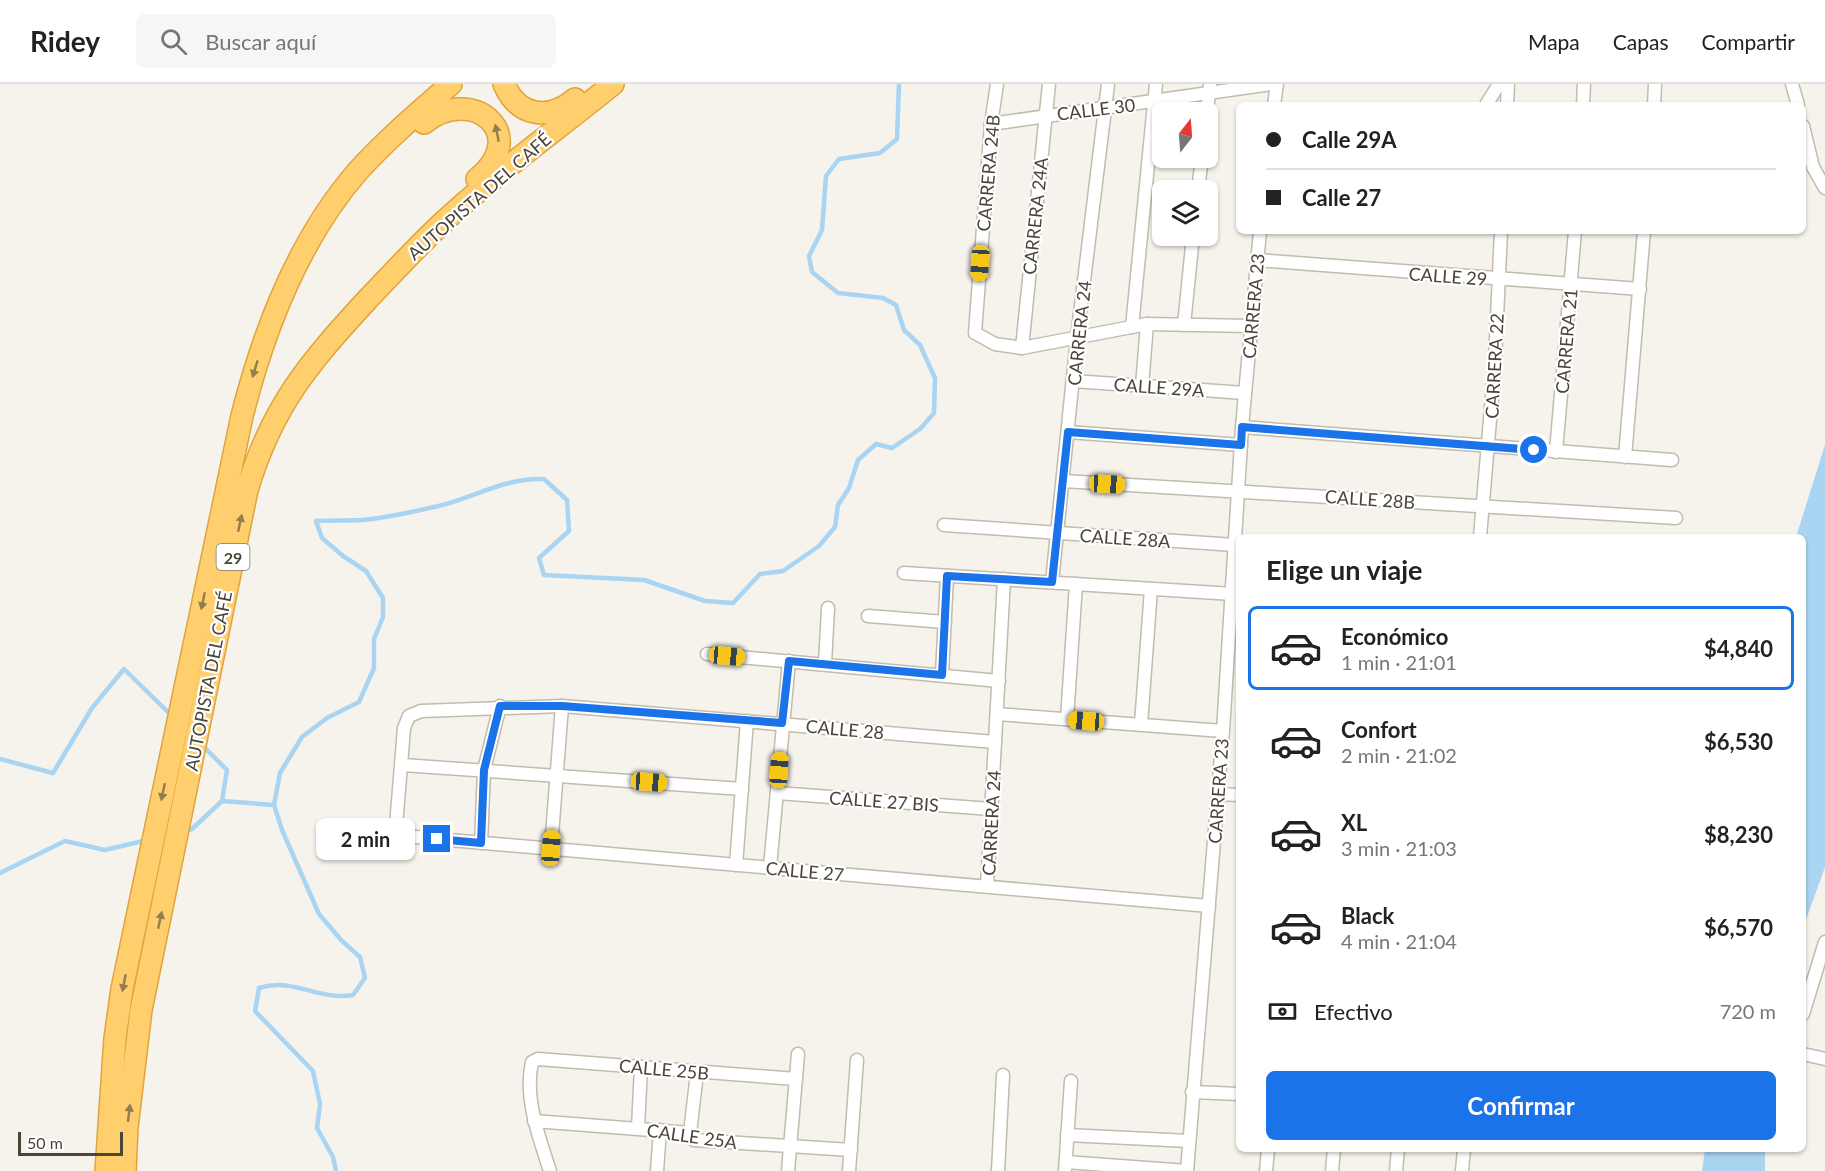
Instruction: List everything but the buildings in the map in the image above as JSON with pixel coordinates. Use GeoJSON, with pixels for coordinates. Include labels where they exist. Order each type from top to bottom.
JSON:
{"type":"FeatureCollection","features":[{"type":"Feature","properties":{"kind":"highway","name":"AUTOPISTA DEL CAFÉ"},"geometry":{"type":"LineString","coordinates":[[106,1171],[115,1038],[122,989],[242,416],[269,326],[302,255],[340,194],[382,146],[451,84]]}},
{"type":"Feature","properties":{"kind":"highway"},"geometry":{"type":"LineString","coordinates":[[504,84],[510,97],[519,106],[542,115],[568,106],[594,84]]}},
{"type":"Feature","properties":{"kind":"highway","name":"AUTOPISTA DEL CAFÉ"},"geometry":{"type":"LineString","coordinates":[[125,1171],[127,1127],[141,1010],[247,490],[256,460],[277,412],[319,352],[438,227],[613,84]]}},
{"type":"Feature","properties":{"kind":"highway"},"geometry":{"type":"LineString","coordinates":[[269,326],[286,290],[339,214],[388,158],[429,118],[448,106],[461,104],[485,112],[495,122],[500,134],[495,160],[486,172],[421,228],[381,273],[319,352]]}},
{"type":"Feature","properties":{"kind":"street","name":"CARRERA 24B"},"geometry":{"type":"LineString","coordinates":[[997,84],[991,124],[975,333],[995,344],[1022,348]]}},
{"type":"Feature","properties":{"kind":"street","name":"CARRERA 24A"},"geometry":{"type":"LineString","coordinates":[[1022,348],[1048,84]]}},
{"type":"Feature","properties":{"kind":"street","name":"CARRERA 24"},"geometry":{"type":"LineString","coordinates":[[1052,582],[1077,338],[1108,84]]}},
{"type":"Feature","properties":{"kind":"street"},"geometry":{"type":"LineString","coordinates":[[1154,102],[1156,84]]}},
{"type":"Feature","properties":{"kind":"street","name":"CALLE 30"},"geometry":{"type":"LineString","coordinates":[[1154,102],[1209,89],[1272,84]]}},
{"type":"Feature","properties":{"kind":"street"},"geometry":{"type":"LineString","coordinates":[[1274,102],[1277,84]]}},
{"type":"Feature","properties":{"kind":"street"},"geometry":{"type":"LineString","coordinates":[[1488,102],[1499,84]]}},
{"type":"Feature","properties":{"kind":"street"},"geometry":{"type":"LineString","coordinates":[[1507,102],[1508,84]]}},
{"type":"Feature","properties":{"kind":"street"},"geometry":{"type":"LineString","coordinates":[[1583,102],[1584,84]]}},
{"type":"Feature","properties":{"kind":"street"},"geometry":{"type":"LineString","coordinates":[[1654,102],[1655,84]]}},
{"type":"Feature","properties":{"kind":"street"},"geometry":{"type":"LineString","coordinates":[[1792,84],[1797,102]]}},
{"type":"Feature","properties":{"kind":"street","name":"CALLE 30"},"geometry":{"type":"LineString","coordinates":[[991,124],[1152,102]]}},
{"type":"Feature","properties":{"kind":"street"},"geometry":{"type":"LineString","coordinates":[[1132,327],[1152,122]]}},
{"type":"Feature","properties":{"kind":"street"},"geometry":{"type":"LineString","coordinates":[[1806,138],[1813,167],[1825,188]]}},
{"type":"Feature","properties":{"kind":"street","name":"CARRERA 23"},"geometry":{"type":"LineString","coordinates":[[1187,1171],[1223,731],[1242,427],[1260,234]]}},
{"type":"Feature","properties":{"kind":"street","name":"CARRERA 22"},"geometry":{"type":"LineString","coordinates":[[1480,534],[1489,447],[1501,234]]}},
{"type":"Feature","properties":{"kind":"street","name":"CARRERA 21"},"geometry":{"type":"LineString","coordinates":[[1556,452],[1575,234]]}},
{"type":"Feature","properties":{"kind":"street"},"geometry":{"type":"LineString","coordinates":[[1625,457],[1644,234]]}},
{"type":"Feature","properties":{"kind":"street"},"geometry":{"type":"LineString","coordinates":[[1184,325],[1192,246]]}},
{"type":"Feature","properties":{"kind":"street","name":"CALLE 29"},"geometry":{"type":"LineString","coordinates":[[1257,260],[1640,289]]}},
{"type":"Feature","properties":{"kind":"street"},"geometry":{"type":"LineString","coordinates":[[1142,386],[1147,324]]}},
{"type":"Feature","properties":{"kind":"street"},"geometry":{"type":"LineString","coordinates":[[1022,348],[1147,324],[1251,326]]}},
{"type":"Feature","properties":{"kind":"street","name":"CALLE 29A"},"geometry":{"type":"LineString","coordinates":[[1073,381],[1245,393]]}},
{"type":"Feature","properties":{"kind":"street"},"geometry":{"type":"LineString","coordinates":[[1242,427],[1672,460]]}},
{"type":"Feature","properties":{"kind":"street"},"geometry":{"type":"LineString","coordinates":[[1068,432],[1241,445]]}},
{"type":"Feature","properties":{"kind":"street","name":"CALLE 28B"},"geometry":{"type":"LineString","coordinates":[[1063,481],[1676,518]]}},
{"type":"Feature","properties":{"kind":"street","name":"CALLE 28A"},"geometry":{"type":"LineString","coordinates":[[944,525],[1235,545]]}},
{"type":"Feature","properties":{"kind":"street"},"geometry":{"type":"LineString","coordinates":[[904,573],[1233,594]]}},
{"type":"Feature","properties":{"kind":"street"},"geometry":{"type":"LineString","coordinates":[[942,675],[947,576]]}},
{"type":"Feature","properties":{"kind":"street","name":"CARRERA 24"},"geometry":{"type":"LineString","coordinates":[[987,886],[1004,579]]}},
{"type":"Feature","properties":{"kind":"street"},"geometry":{"type":"LineString","coordinates":[[1068,719],[1076,584]]}},
{"type":"Feature","properties":{"kind":"street"},"geometry":{"type":"LineString","coordinates":[[1141,724],[1150,588]]}},
{"type":"Feature","properties":{"kind":"street"},"geometry":{"type":"LineString","coordinates":[[825,664],[828,608]]}},
{"type":"Feature","properties":{"kind":"street"},"geometry":{"type":"LineString","coordinates":[[868,616],[945,622]]}},
{"type":"Feature","properties":{"kind":"street"},"geometry":{"type":"LineString","coordinates":[[707,654],[999,681]]}},
{"type":"Feature","properties":{"kind":"street"},"geometry":{"type":"LineString","coordinates":[[770,867],[789,661]]}},
{"type":"Feature","properties":{"kind":"street"},"geometry":{"type":"LineString","coordinates":[[481,843],[484,770],[500,706]]}},
{"type":"Feature","properties":{"kind":"street","name":"CALLE 28"},"geometry":{"type":"LineString","coordinates":[[403,765],[404,728],[409,717],[421,711],[500,706],[562,706],[995,742]]}},
{"type":"Feature","properties":{"kind":"street"},"geometry":{"type":"LineString","coordinates":[[551,848],[562,706]]}},
{"type":"Feature","properties":{"kind":"street"},"geometry":{"type":"LineString","coordinates":[[997,714],[1223,731]]}},
{"type":"Feature","properties":{"kind":"street"},"geometry":{"type":"LineString","coordinates":[[736,865],[747,721]]}},
{"type":"Feature","properties":{"kind":"street"},"geometry":{"type":"LineString","coordinates":[[403,765],[742,789]]}},
{"type":"Feature","properties":{"kind":"street","name":"CALLE 27"},"geometry":{"type":"LineString","coordinates":[[403,765],[396,826],[401,834],[481,843],[1209,906]]}},
{"type":"Feature","properties":{"kind":"street","name":"CALLE 27 BIS"},"geometry":{"type":"LineString","coordinates":[[777,793],[991,809]]}},
{"type":"Feature","properties":{"kind":"street"},"geometry":{"type":"LineString","coordinates":[[1218,794],[1236,795]]}},
{"type":"Feature","properties":{"kind":"street"},"geometry":{"type":"LineString","coordinates":[[1806,1004],[1825,942]]}},
{"type":"Feature","properties":{"kind":"street"},"geometry":{"type":"LineString","coordinates":[[788,1171],[798,1054]]}},
{"type":"Feature","properties":{"kind":"street"},"geometry":{"type":"LineString","coordinates":[[1806,1055],[1825,1059]]}},
{"type":"Feature","properties":{"kind":"street","name":"CALLE 25B"},"geometry":{"type":"LineString","coordinates":[[534,1121],[529,1073],[531,1062],[538,1059],[697,1073],[796,1078]]}},
{"type":"Feature","properties":{"kind":"street"},"geometry":{"type":"LineString","coordinates":[[849,1171],[857,1060]]}},
{"type":"Feature","properties":{"kind":"street"},"geometry":{"type":"LineString","coordinates":[[638,1128],[641,1067]]}},
{"type":"Feature","properties":{"kind":"street"},"geometry":{"type":"LineString","coordinates":[[690,1133],[697,1073]]}},
{"type":"Feature","properties":{"kind":"street"},"geometry":{"type":"LineString","coordinates":[[998,1171],[1003,1075]]}},
{"type":"Feature","properties":{"kind":"street"},"geometry":{"type":"LineString","coordinates":[[1071,1081],[1065,1166],[1187,1171]]}},
{"type":"Feature","properties":{"kind":"street"},"geometry":{"type":"LineString","coordinates":[[1192,1092],[1236,1094]]}},
{"type":"Feature","properties":{"kind":"street"},"geometry":{"type":"LineString","coordinates":[[534,1121],[550,1171]]}},
{"type":"Feature","properties":{"kind":"street","name":"CALLE 25A"},"geometry":{"type":"LineString","coordinates":[[534,1121],[690,1133],[694,1140],[850,1150]]}},
{"type":"Feature","properties":{"kind":"street"},"geometry":{"type":"LineString","coordinates":[[657,1171],[660,1130]]}},
{"type":"Feature","properties":{"kind":"street"},"geometry":{"type":"LineString","coordinates":[[1067,1135],[1189,1141]]}},
{"type":"Feature","properties":{"kind":"street"},"geometry":{"type":"LineString","coordinates":[[1266,1171],[1268,1152]]}},
{"type":"Feature","properties":{"kind":"street"},"geometry":{"type":"LineString","coordinates":[[1332,1171],[1334,1152]]}},
{"type":"Feature","properties":{"kind":"street"},"geometry":{"type":"LineString","coordinates":[[1396,1171],[1398,1152]]}},
{"type":"Feature","properties":{"kind":"street"},"geometry":{"type":"LineString","coordinates":[[1462,1171],[1464,1152]]}},
{"type":"Feature","properties":{"kind":"water"},"geometry":{"type":"Polygon","coordinates":[[[1825,445],[1825,867],[1806,920],[1806,534],[1797,534],[1825,445]]]}},
{"type":"Feature","properties":{"kind":"water"},"geometry":{"type":"Polygon","coordinates":[[[1705,1152],[1765,1152],[1765,1171],[1702,1171],[1705,1152]]]}},
{"type":"Feature","properties":{"kind":"waterway"},"geometry":{"type":"LineString","coordinates":[[336,1171],[333,1157],[317,1128],[320,1104],[313,1071],[255,1011],[259,988],[284,985],[328,995],[353,995],[365,978],[360,957],[342,941],[319,914],[282,830],[274,805],[280,773],[302,737],[327,718],[359,702],[374,668],[374,639],[383,617],[383,598],[366,571],[343,556],[322,538],[316,521],[362,520],[389,516],[434,507],[516,481],[544,479],[567,500],[569,531],[539,558],[544,575],[644,580],[705,601],[733,603],[760,574],[783,571],[819,546],[835,527],[838,505],[849,488],[858,460],[876,444],[892,448],[920,429],[934,413],[935,378],[920,345],[904,330],[896,305],[883,298],[838,293],[812,272],[809,256],[822,230],[826,176],[839,159],[880,153],[897,139],[899,84]]}},
{"type":"Feature","properties":{"kind":"waterway"},"geometry":{"type":"LineString","coordinates":[[0,759],[53,773],[92,708],[124,669],[172,716]]}},
{"type":"Feature","properties":{"kind":"waterway"},"geometry":{"type":"LineString","coordinates":[[202,745],[227,770],[222,801]]}},
{"type":"Feature","properties":{"kind":"waterway"},"geometry":{"type":"LineString","coordinates":[[184,831],[192,829],[222,801],[274,805]]}},
{"type":"Feature","properties":{"kind":"waterway"},"geometry":{"type":"LineString","coordinates":[[0,873],[65,841],[105,850],[147,840]]}},
{"type":"Feature","properties":{"kind":"route"},"geometry":{"type":"LineString","coordinates":[[437,839],[481,843],[484,770],[500,706],[562,706],[782,723],[789,661],[942,675],[947,576],[1052,582],[1068,432],[1241,445],[1242,427],[1534,450]]}}]}
